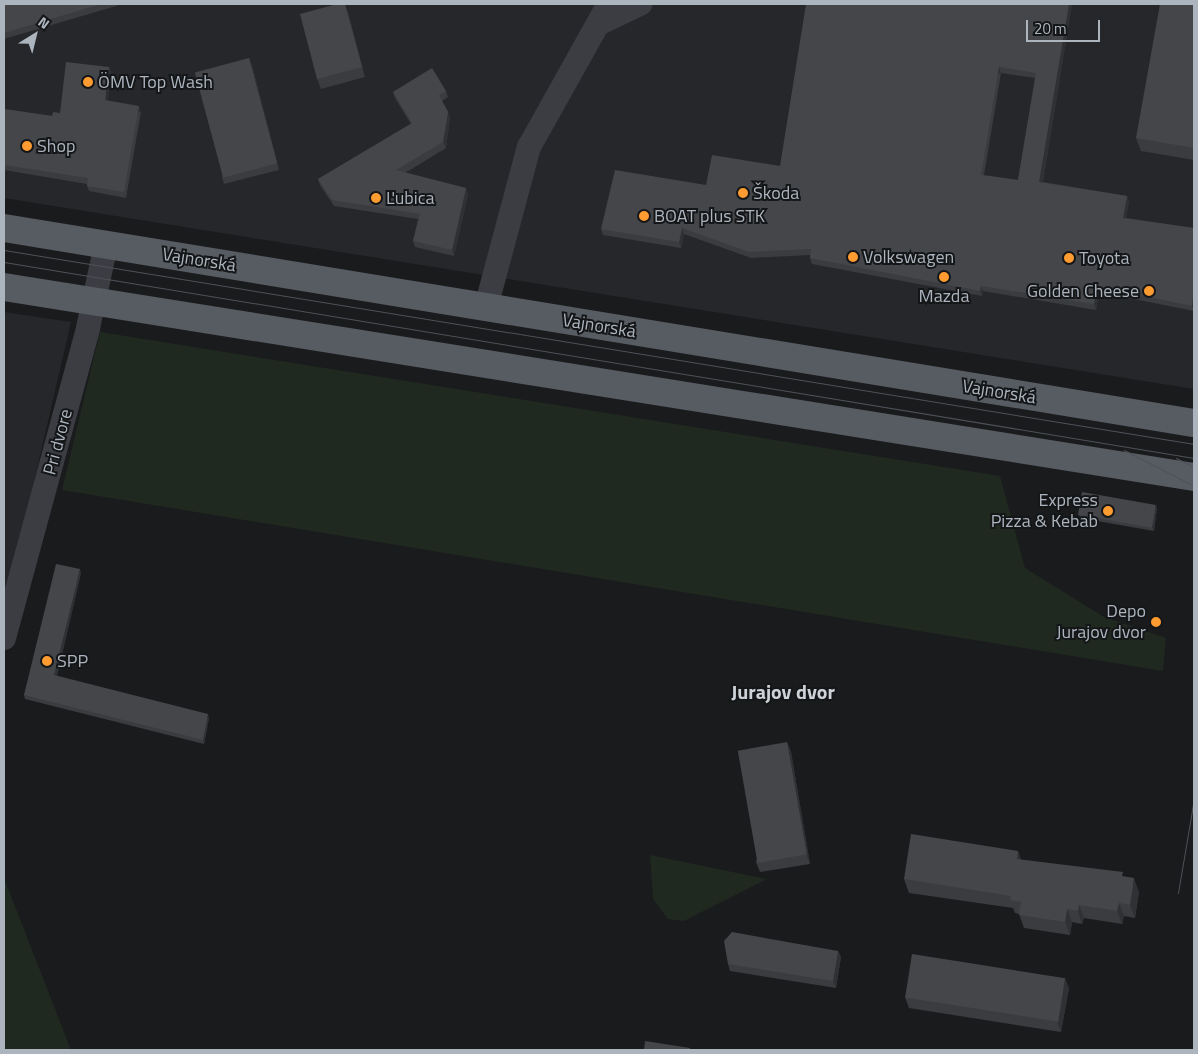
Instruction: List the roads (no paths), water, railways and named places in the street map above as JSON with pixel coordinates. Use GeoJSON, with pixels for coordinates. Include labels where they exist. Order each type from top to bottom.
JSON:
{"type":"FeatureCollection","features":[{"type":"Feature","properties":{"kind":"main road","name":"Vajnorská"},"geometry":{"type":"LineString","coordinates":[[4,228],[1194,423]]}},
{"type":"Feature","properties":{"kind":"main road"},"geometry":{"type":"LineString","coordinates":[[4,287],[1194,476]]}},
{"type":"Feature","properties":{"kind":"street"},"geometry":{"type":"LineString","coordinates":[[486,308],[529,148],[603,14],[640,4]]}},
{"type":"Feature","properties":{"kind":"street","name":"Pri dvore"},"geometry":{"type":"LineString","coordinates":[[4,638],[106,245]]}},
{"type":"Feature","properties":{"kind":"tram line"},"geometry":{"type":"LineString","coordinates":[[4,250],[1194,444]]}},
{"type":"Feature","properties":{"kind":"tram line"},"geometry":{"type":"LineString","coordinates":[[4,262],[1194,458]]}},
{"type":"Feature","properties":{"kind":"tram line"},"geometry":{"type":"LineString","coordinates":[[1124,450],[1194,486]]}},
{"type":"Feature","properties":{"kind":"tram line"},"geometry":{"type":"LineString","coordinates":[[1176,458],[1194,467]]}},
{"type":"Feature","properties":{"kind":"tram line"},"geometry":{"type":"LineString","coordinates":[[1178,893],[1194,798]]}},
{"type":"Feature","properties":{"kind":"tram line"},"geometry":{"type":"LineString","coordinates":[[1193,890],[1194,884]]}},
{"type":"Feature","properties":{"kind":"place","name":"ÖMV Top Wash"},"geometry":{"type":"Point","coordinates":[88,82]}},
{"type":"Feature","properties":{"kind":"place","name":"Shop"},"geometry":{"type":"Point","coordinates":[27,146]}},
{"type":"Feature","properties":{"kind":"place","name":"Škoda"},"geometry":{"type":"Point","coordinates":[743,193]}},
{"type":"Feature","properties":{"kind":"place","name":"Ľubica"},"geometry":{"type":"Point","coordinates":[376,198]}},
{"type":"Feature","properties":{"kind":"place","name":"BOAT plus STK"},"geometry":{"type":"Point","coordinates":[644,216]}},
{"type":"Feature","properties":{"kind":"place","name":"Volkswagen"},"geometry":{"type":"Point","coordinates":[853,257]}},
{"type":"Feature","properties":{"kind":"place","name":"Toyota"},"geometry":{"type":"Point","coordinates":[1069,258]}},
{"type":"Feature","properties":{"kind":"place","name":"Mazda"},"geometry":{"type":"Point","coordinates":[944,277]}},
{"type":"Feature","properties":{"kind":"place","name":"Golden Cheese"},"geometry":{"type":"Point","coordinates":[1149,291]}},
{"type":"Feature","properties":{"kind":"place","name":"Express Pizza & Kebab"},"geometry":{"type":"Point","coordinates":[1108,511]}},
{"type":"Feature","properties":{"kind":"place","name":"Depo Jurajov dvor"},"geometry":{"type":"Point","coordinates":[1156,622]}},
{"type":"Feature","properties":{"kind":"place","name":"SPP"},"geometry":{"type":"Point","coordinates":[47,661]}},
{"type":"Feature","properties":{"kind":"district","name":"Jurajov dvor"},"geometry":{"type":"Point","coordinates":[783,691]}}]}
